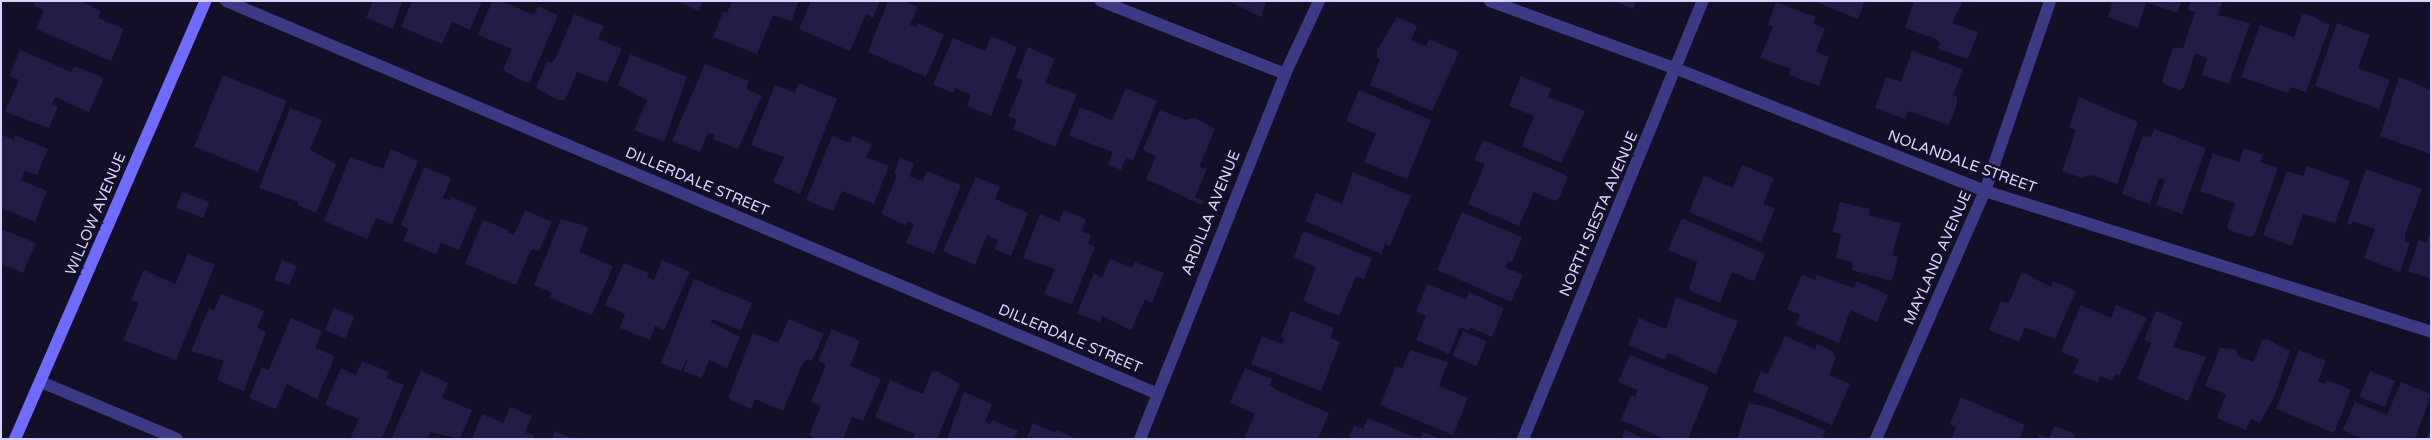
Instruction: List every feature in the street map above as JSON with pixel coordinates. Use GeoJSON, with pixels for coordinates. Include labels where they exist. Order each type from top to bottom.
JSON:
{"type":"FeatureCollection","features":[{"type":"Feature","properties":{"kind":"street","name":"WILLOW AVENUE"},"geometry":{"type":"LineString","coordinates":[[14,439],[205,1]]}},
{"type":"Feature","properties":{"kind":"street","name":"DILLERDALE STREET"},"geometry":{"type":"LineString","coordinates":[[226,1],[1156,393]]}},
{"type":"Feature","properties":{"kind":"street"},"geometry":{"type":"LineString","coordinates":[[1101,1],[1285,74]]}},
{"type":"Feature","properties":{"kind":"street","name":"ARDILLA AVENUE"},"geometry":{"type":"LineString","coordinates":[[1140,439],[1156,393],[1285,74],[1319,1]]}},
{"type":"Feature","properties":{"kind":"street","name":"NOLANDALE STREET"},"geometry":{"type":"LineString","coordinates":[[1490,1],[1677,69],[1985,191],[2431,332]]}},
{"type":"Feature","properties":{"kind":"street","name":"NORTH SIESTA AVENUE"},"geometry":{"type":"LineString","coordinates":[[1523,439],[1677,69],[1703,1]]}},
{"type":"Feature","properties":{"kind":"street","name":"MAYLAND AVENUE"},"geometry":{"type":"LineString","coordinates":[[1876,439],[1985,191],[2050,1]]}},
{"type":"Feature","properties":{"kind":"street"},"geometry":{"type":"LineString","coordinates":[[40,382],[177,439]]}},
{"type":"Feature","properties":{"kind":"building"},"geometry":{"type":"Polygon","coordinates":[[[35,1],[81,1],[101,11],[98,18],[124,29],[111,61],[36,29],[44,10],[33,5],[35,1]]]}},
{"type":"Feature","properties":{"kind":"building"},"geometry":{"type":"Polygon","coordinates":[[[373,1],[402,1],[393,29],[366,18],[373,1]]]}},
{"type":"Feature","properties":{"kind":"building"},"geometry":{"type":"Polygon","coordinates":[[[412,1],[482,1],[470,30],[452,22],[442,44],[401,27],[412,1]]]}},
{"type":"Feature","properties":{"kind":"building"},"geometry":{"type":"Polygon","coordinates":[[[492,1],[501,1],[534,15],[538,6],[558,15],[530,82],[526,83],[503,70],[512,49],[478,35],[492,1]]]}},
{"type":"Feature","properties":{"kind":"building"},"geometry":{"type":"Polygon","coordinates":[[[676,1],[703,1],[699,11],[676,1]]]}},
{"type":"Feature","properties":{"kind":"building"},"geometry":{"type":"Polygon","coordinates":[[[732,1],[799,1],[791,22],[773,15],[757,54],[713,37],[723,12],[727,13],[732,1]]]}},
{"type":"Feature","properties":{"kind":"building"},"geometry":{"type":"Polygon","coordinates":[[[811,1],[880,1],[873,18],[866,14],[850,51],[799,29],[811,1]]]}},
{"type":"Feature","properties":{"kind":"building"},"geometry":{"type":"Polygon","coordinates":[[[888,1],[904,1],[918,7],[910,25],[917,27],[918,23],[944,35],[926,77],[868,52],[888,1]]]}},
{"type":"Feature","properties":{"kind":"building"},"geometry":{"type":"Polygon","coordinates":[[[1228,1],[1266,1],[1261,17],[1228,1]]]}},
{"type":"Feature","properties":{"kind":"building"},"geometry":{"type":"Polygon","coordinates":[[[1614,1],[1636,1],[1633,9],[1614,1]]]}},
{"type":"Feature","properties":{"kind":"building"},"geometry":{"type":"Polygon","coordinates":[[[1814,1],[1865,1],[1858,19],[1814,1]]]}},
{"type":"Feature","properties":{"kind":"building"},"geometry":{"type":"Polygon","coordinates":[[[1914,1],[1963,1],[1952,23],[1978,32],[1968,59],[1938,49],[1940,43],[1936,39],[1905,28],[1914,1]]]}},
{"type":"Feature","properties":{"kind":"building"},"geometry":{"type":"Polygon","coordinates":[[[2113,1],[2182,1],[2177,13],[2146,2],[2138,28],[2108,17],[2113,1]]]}},
{"type":"Feature","properties":{"kind":"building"},"geometry":{"type":"Polygon","coordinates":[[[2191,1],[2223,1],[2218,15],[2250,23],[2229,84],[2202,75],[2207,58],[2195,53],[2184,87],[2180,90],[2164,84],[2162,80],[2173,48],[2183,48],[2195,12],[2188,10],[2191,1]]]}},
{"type":"Feature","properties":{"kind":"building"},"geometry":{"type":"Polygon","coordinates":[[[1776,2],[1815,17],[1813,24],[1825,28],[1816,52],[1829,57],[1819,86],[1789,75],[1791,69],[1760,58],[1773,27],[1768,25],[1776,2]]]}},
{"type":"Feature","properties":{"kind":"building"},"geometry":{"type":"Polygon","coordinates":[[[574,14],[604,26],[598,39],[622,49],[607,83],[577,72],[565,100],[558,100],[536,88],[547,61],[552,63],[556,57],[574,14]]]}},
{"type":"Feature","properties":{"kind":"building"},"geometry":{"type":"Polygon","coordinates":[[[2307,14],[2330,25],[2306,92],[2290,87],[2288,93],[2241,77],[2260,25],[2294,37],[2302,15],[2307,14]]]}},
{"type":"Feature","properties":{"kind":"building"},"geometry":{"type":"Polygon","coordinates":[[[1397,17],[1417,26],[1411,40],[1426,46],[1429,39],[1459,52],[1432,111],[1370,85],[1380,59],[1377,58],[1377,50],[1397,17]]]}},
{"type":"Feature","properties":{"kind":"building"},"geometry":{"type":"Polygon","coordinates":[[[2337,23],[2370,35],[2358,68],[2390,80],[2379,109],[2315,86],[2337,23]]]}},
{"type":"Feature","properties":{"kind":"building"},"geometry":{"type":"Polygon","coordinates":[[[991,36],[1017,47],[991,116],[967,106],[971,95],[955,88],[954,93],[933,85],[953,38],[985,51],[991,36]]]}},
{"type":"Feature","properties":{"kind":"building"},"geometry":{"type":"Polygon","coordinates":[[[1028,47],[1055,59],[1045,83],[1077,94],[1055,147],[1013,129],[1017,120],[1008,116],[1021,86],[1022,80],[1016,77],[1028,47]]]}},
{"type":"Feature","properties":{"kind":"building"},"geometry":{"type":"Polygon","coordinates":[[[20,50],[71,72],[74,66],[104,78],[89,112],[55,97],[52,104],[58,106],[49,128],[5,112],[19,80],[9,76],[20,50]]]}},
{"type":"Feature","properties":{"kind":"building"},"geometry":{"type":"Polygon","coordinates":[[[1912,51],[1963,69],[1953,95],[1957,96],[1957,104],[1949,125],[1908,111],[1905,119],[1875,108],[1886,77],[1901,82],[1912,51]]]}},
{"type":"Feature","properties":{"kind":"building"},"geometry":{"type":"Polygon","coordinates":[[[630,54],[687,77],[664,142],[634,130],[647,100],[618,85],[630,54]]]}},
{"type":"Feature","properties":{"kind":"building"},"geometry":{"type":"Polygon","coordinates":[[[705,64],[749,81],[746,89],[762,96],[738,149],[713,139],[715,135],[708,133],[700,152],[672,141],[705,64]]]}},
{"type":"Feature","properties":{"kind":"building"},"geometry":{"type":"Polygon","coordinates":[[[223,75],[287,101],[258,172],[194,146],[223,75]]]}},
{"type":"Feature","properties":{"kind":"building"},"geometry":{"type":"Polygon","coordinates":[[[1521,76],[1551,89],[1548,97],[1585,111],[1561,163],[1522,146],[1534,116],[1509,106],[1521,76]]]}},
{"type":"Feature","properties":{"kind":"building"},"geometry":{"type":"Polygon","coordinates":[[[2399,77],[2431,90],[2431,154],[2380,136],[2399,77]]]}},
{"type":"Feature","properties":{"kind":"building"},"geometry":{"type":"Polygon","coordinates":[[[799,83],[837,99],[800,194],[773,182],[784,157],[751,145],[775,85],[795,93],[799,83]]]}},
{"type":"Feature","properties":{"kind":"building"},"geometry":{"type":"Polygon","coordinates":[[[1126,88],[1157,101],[1133,160],[1126,158],[1121,170],[1108,165],[1113,152],[1069,136],[1080,107],[1112,120],[1126,88]]]}},
{"type":"Feature","properties":{"kind":"building"},"geometry":{"type":"Polygon","coordinates":[[[1359,90],[1431,120],[1407,179],[1364,162],[1376,134],[1346,121],[1359,90]]]}},
{"type":"Feature","properties":{"kind":"building"},"geometry":{"type":"Polygon","coordinates":[[[2079,97],[2138,122],[2117,184],[2091,175],[2082,178],[2062,171],[2076,130],[2069,127],[2079,97]]]}},
{"type":"Feature","properties":{"kind":"building"},"geometry":{"type":"Polygon","coordinates":[[[290,108],[322,120],[310,150],[336,164],[316,213],[297,205],[298,202],[259,188],[290,108]]]}},
{"type":"Feature","properties":{"kind":"building"},"geometry":{"type":"Polygon","coordinates":[[[1160,110],[1186,120],[1195,118],[1215,129],[1199,167],[1207,169],[1195,197],[1204,201],[1202,205],[1146,179],[1156,156],[1143,150],[1160,110]]]}},
{"type":"Feature","properties":{"kind":"building"},"geometry":{"type":"Polygon","coordinates":[[[2154,129],[2206,148],[2182,214],[2156,205],[2165,180],[2159,178],[2150,204],[2122,194],[2143,135],[2151,137],[2154,129]]]}},
{"type":"Feature","properties":{"kind":"building"},"geometry":{"type":"Polygon","coordinates":[[[1,135],[14,140],[15,135],[48,149],[37,175],[25,171],[21,180],[47,191],[35,222],[1,208],[1,135]]]}},
{"type":"Feature","properties":{"kind":"building"},"geometry":{"type":"Polygon","coordinates":[[[832,136],[850,143],[853,136],[872,144],[866,157],[889,166],[874,204],[842,191],[833,211],[806,200],[832,136]]]}},
{"type":"Feature","properties":{"kind":"building"},"geometry":{"type":"Polygon","coordinates":[[[1483,140],[1566,175],[1567,179],[1559,199],[1555,201],[1534,192],[1519,226],[1468,204],[1485,164],[1474,160],[1483,140]]]}},
{"type":"Feature","properties":{"kind":"building"},"geometry":{"type":"Polygon","coordinates":[[[2244,148],[2263,155],[2260,162],[2278,168],[2254,236],[2250,237],[2229,230],[2227,226],[2235,203],[2200,191],[2213,153],[2239,162],[2244,148]]]}},
{"type":"Feature","properties":{"kind":"building"},"geometry":{"type":"Polygon","coordinates":[[[391,149],[418,161],[392,224],[376,218],[367,239],[324,221],[350,157],[383,169],[391,149]]]}},
{"type":"Feature","properties":{"kind":"building"},"geometry":{"type":"Polygon","coordinates":[[[900,158],[914,164],[909,176],[923,181],[927,171],[961,185],[934,254],[906,243],[914,224],[908,221],[906,225],[881,214],[897,175],[894,174],[900,158]]]}},
{"type":"Feature","properties":{"kind":"building"},"geometry":{"type":"Polygon","coordinates":[[[1742,165],[1774,178],[1763,204],[1775,209],[1761,242],[1689,212],[1704,176],[1733,188],[1742,165]]]}},
{"type":"Feature","properties":{"kind":"building"},"geometry":{"type":"Polygon","coordinates":[[[2307,166],[2350,181],[2335,223],[2303,214],[2292,246],[2263,235],[2287,171],[2303,176],[2307,166]]]}},
{"type":"Feature","properties":{"kind":"building"},"geometry":{"type":"Polygon","coordinates":[[[424,167],[451,178],[443,198],[450,200],[451,197],[477,208],[459,250],[441,243],[436,254],[403,241],[408,229],[401,225],[424,167]]]}},
{"type":"Feature","properties":{"kind":"building"},"geometry":{"type":"Polygon","coordinates":[[[2366,169],[2422,189],[2405,235],[2405,242],[2410,243],[2400,272],[2364,258],[2375,229],[2353,221],[2351,225],[2347,224],[2366,169]]]}},
{"type":"Feature","properties":{"kind":"building"},"geometry":{"type":"Polygon","coordinates":[[[1353,172],[1411,196],[1390,246],[1385,244],[1381,254],[1305,221],[1316,193],[1342,204],[1353,172]]]}},
{"type":"Feature","properties":{"kind":"building"},"geometry":{"type":"Polygon","coordinates":[[[976,177],[1000,187],[995,199],[1028,213],[1011,256],[994,249],[998,240],[987,235],[975,265],[943,251],[976,177]]]}},
{"type":"Feature","properties":{"kind":"building"},"geometry":{"type":"Polygon","coordinates":[[[182,192],[209,202],[203,218],[176,208],[182,192]]]}},
{"type":"Feature","properties":{"kind":"building"},"geometry":{"type":"Polygon","coordinates":[[[1840,202],[1870,209],[1869,216],[1901,223],[1892,255],[1898,257],[1892,281],[1852,270],[1853,262],[1836,258],[1841,234],[1833,232],[1840,202]]]}},
{"type":"Feature","properties":{"kind":"building"},"geometry":{"type":"Polygon","coordinates":[[[525,210],[552,222],[539,251],[533,249],[529,254],[516,285],[465,264],[483,220],[509,230],[508,233],[514,235],[525,210]]]}},
{"type":"Feature","properties":{"kind":"building"},"geometry":{"type":"Polygon","coordinates":[[[1064,210],[1086,219],[1082,231],[1091,235],[1088,244],[1095,247],[1072,304],[1044,294],[1055,269],[1023,258],[1040,214],[1059,222],[1064,210]]]}},
{"type":"Feature","properties":{"kind":"building"},"geometry":{"type":"Polygon","coordinates":[[[1462,212],[1522,237],[1512,262],[1508,261],[1505,267],[1523,275],[1511,302],[1437,270],[1462,212]]]}},
{"type":"Feature","properties":{"kind":"building"},"geometry":{"type":"Polygon","coordinates":[[[1682,218],[1765,254],[1754,281],[1732,272],[1720,303],[1689,290],[1697,262],[1668,250],[1682,218]]]}},
{"type":"Feature","properties":{"kind":"building"},"geometry":{"type":"Polygon","coordinates":[[[561,219],[586,226],[588,230],[579,252],[613,266],[592,315],[550,298],[552,293],[534,285],[561,219]]]}},
{"type":"Feature","properties":{"kind":"building"},"geometry":{"type":"Polygon","coordinates":[[[1,229],[36,243],[23,273],[1,264],[1,229]]]}},
{"type":"Feature","properties":{"kind":"building"},"geometry":{"type":"Polygon","coordinates":[[[1306,232],[1372,258],[1364,279],[1356,276],[1339,316],[1303,301],[1316,267],[1294,258],[1302,233],[1306,232]]]}},
{"type":"Feature","properties":{"kind":"building"},"geometry":{"type":"Polygon","coordinates":[[[2429,235],[2431,236],[2431,279],[2408,271],[2419,240],[2426,243],[2429,235]]]}},
{"type":"Feature","properties":{"kind":"building"},"geometry":{"type":"Polygon","coordinates":[[[188,254],[215,265],[176,360],[123,340],[139,303],[131,300],[144,270],[175,284],[188,254]]]}},
{"type":"Feature","properties":{"kind":"building"},"geometry":{"type":"Polygon","coordinates":[[[1110,259],[1132,268],[1135,262],[1164,273],[1152,303],[1145,300],[1131,330],[1102,316],[1100,322],[1077,313],[1094,273],[1102,277],[1110,259]]]}},
{"type":"Feature","properties":{"kind":"building"},"geometry":{"type":"Polygon","coordinates":[[[282,260],[297,266],[289,285],[274,279],[282,260]]]}},
{"type":"Feature","properties":{"kind":"building"},"geometry":{"type":"Polygon","coordinates":[[[662,260],[690,272],[664,330],[655,326],[650,340],[620,328],[625,314],[605,305],[624,263],[649,273],[647,277],[654,280],[662,260]]]}},
{"type":"Feature","properties":{"kind":"building"},"geometry":{"type":"Polygon","coordinates":[[[2022,272],[2051,287],[2053,281],[2076,291],[2055,339],[2025,327],[2019,342],[1989,330],[2001,301],[2009,303],[2022,272]]]}},
{"type":"Feature","properties":{"kind":"building"},"geometry":{"type":"Polygon","coordinates":[[[1802,275],[1815,280],[1817,275],[1854,288],[1857,281],[1888,295],[1877,322],[1850,310],[1839,343],[1796,325],[1800,315],[1787,309],[1802,275]]]}},
{"type":"Feature","properties":{"kind":"building"},"geometry":{"type":"Polygon","coordinates":[[[694,279],[752,303],[741,330],[712,319],[711,322],[740,337],[727,368],[709,360],[702,378],[683,371],[690,354],[681,371],[661,363],[694,279]]]}},
{"type":"Feature","properties":{"kind":"building"},"geometry":{"type":"Polygon","coordinates":[[[1427,284],[1466,299],[1469,292],[1504,308],[1492,337],[1471,328],[1469,331],[1460,327],[1449,354],[1416,340],[1426,316],[1416,312],[1427,284]]]}},
{"type":"Feature","properties":{"kind":"building"},"geometry":{"type":"Polygon","coordinates":[[[221,294],[264,311],[257,328],[266,332],[244,391],[217,380],[224,361],[191,351],[209,308],[214,310],[221,294]]]}},
{"type":"Feature","properties":{"kind":"building"},"geometry":{"type":"Polygon","coordinates":[[[1676,297],[1738,321],[1716,374],[1668,353],[1666,359],[1659,358],[1628,345],[1639,318],[1666,329],[1676,297]]]}},
{"type":"Feature","properties":{"kind":"building"},"geometry":{"type":"Polygon","coordinates":[[[2081,305],[2111,318],[2116,305],[2147,318],[2119,376],[2116,374],[2112,381],[2100,376],[2098,383],[2073,373],[2079,359],[2061,352],[2081,305]]]}},
{"type":"Feature","properties":{"kind":"building"},"geometry":{"type":"Polygon","coordinates":[[[334,308],[354,316],[345,338],[325,330],[334,308]]]}},
{"type":"Feature","properties":{"kind":"building"},"geometry":{"type":"Polygon","coordinates":[[[1291,311],[1334,328],[1330,338],[1340,342],[1321,391],[1251,364],[1262,336],[1282,344],[1284,338],[1281,336],[1291,311]]]}},
{"type":"Feature","properties":{"kind":"building"},"geometry":{"type":"Polygon","coordinates":[[[2156,311],[2183,322],[2173,347],[2206,357],[2188,401],[2137,379],[2151,343],[2144,340],[2156,311]]]}},
{"type":"Feature","properties":{"kind":"building"},"geometry":{"type":"Polygon","coordinates":[[[291,318],[322,331],[315,348],[335,356],[317,399],[287,384],[276,409],[249,398],[262,367],[268,370],[291,318]]]}},
{"type":"Feature","properties":{"kind":"building"},"geometry":{"type":"Polygon","coordinates":[[[789,319],[824,334],[812,361],[807,359],[801,367],[783,411],[755,399],[751,409],[728,398],[753,333],[778,343],[789,319]]]}},
{"type":"Feature","properties":{"kind":"building"},"geometry":{"type":"Polygon","coordinates":[[[832,329],[860,341],[850,366],[881,379],[863,421],[852,417],[843,439],[817,439],[809,435],[821,406],[811,402],[824,370],[825,364],[818,361],[832,329]]]}},
{"type":"Feature","properties":{"kind":"building"},"geometry":{"type":"Polygon","coordinates":[[[1463,331],[1487,341],[1476,366],[1452,356],[1463,331]]]}},
{"type":"Feature","properties":{"kind":"building"},"geometry":{"type":"Polygon","coordinates":[[[1785,336],[1815,349],[1817,344],[1834,352],[1833,355],[1836,357],[1829,375],[1850,384],[1832,425],[1753,391],[1761,371],[1768,374],[1785,336]]]}},
{"type":"Feature","properties":{"kind":"building"},"geometry":{"type":"Polygon","coordinates":[[[2267,339],[2290,351],[2275,395],[2260,423],[2251,419],[2246,430],[2217,418],[2226,394],[2205,386],[2220,348],[2235,349],[2238,356],[2254,362],[2262,340],[2267,339]]]}},
{"type":"Feature","properties":{"kind":"building"},"geometry":{"type":"Polygon","coordinates":[[[1410,350],[1448,362],[1439,386],[1468,398],[1453,435],[1380,405],[1396,366],[1402,369],[1410,350]]]}},
{"type":"Feature","properties":{"kind":"building"},"geometry":{"type":"Polygon","coordinates":[[[2299,350],[2326,361],[2318,381],[2325,384],[2327,380],[2351,390],[2334,433],[2276,409],[2299,350]]]}},
{"type":"Feature","properties":{"kind":"building"},"geometry":{"type":"Polygon","coordinates":[[[1630,355],[1709,387],[1688,439],[1665,439],[1621,420],[1631,395],[1635,397],[1638,390],[1618,382],[1630,355]]]}},
{"type":"Feature","properties":{"kind":"building"},"geometry":{"type":"Polygon","coordinates":[[[362,361],[389,372],[386,378],[404,385],[382,439],[350,439],[359,419],[325,405],[341,368],[356,375],[362,361]]]}},
{"type":"Feature","properties":{"kind":"building"},"geometry":{"type":"Polygon","coordinates":[[[1245,368],[1272,379],[1270,385],[1276,390],[1329,413],[1318,439],[1244,439],[1255,414],[1230,403],[1245,368]]]}},
{"type":"Feature","properties":{"kind":"building"},"geometry":{"type":"Polygon","coordinates":[[[421,371],[448,383],[442,398],[472,410],[460,439],[430,432],[427,439],[391,439],[421,371]]]}},
{"type":"Feature","properties":{"kind":"building"},"geometry":{"type":"Polygon","coordinates":[[[937,371],[960,384],[937,439],[913,439],[915,434],[875,417],[890,380],[923,394],[932,372],[937,371]]]}},
{"type":"Feature","properties":{"kind":"building"},"geometry":{"type":"Polygon","coordinates":[[[2370,371],[2395,381],[2385,407],[2360,397],[2370,371]]]}},
{"type":"Feature","properties":{"kind":"building"},"geometry":{"type":"Polygon","coordinates":[[[2401,382],[2431,394],[2415,439],[2363,439],[2343,430],[2355,402],[2387,415],[2401,382]]]}},
{"type":"Feature","properties":{"kind":"building"},"geometry":{"type":"Polygon","coordinates":[[[964,392],[992,404],[985,422],[991,424],[992,420],[1018,431],[1014,439],[947,439],[964,392]]]}},
{"type":"Feature","properties":{"kind":"building"},"geometry":{"type":"Polygon","coordinates":[[[1961,397],[2025,425],[2019,439],[1951,439],[1956,427],[1950,424],[1961,397]]]}},
{"type":"Feature","properties":{"kind":"building"},"geometry":{"type":"Polygon","coordinates":[[[1749,403],[1768,407],[1826,430],[1822,439],[1737,439],[1749,403]]]}},
{"type":"Feature","properties":{"kind":"building"},"geometry":{"type":"Polygon","coordinates":[[[510,407],[532,416],[525,432],[534,436],[533,439],[472,439],[482,414],[503,423],[510,407]]]}},
{"type":"Feature","properties":{"kind":"building"},"geometry":{"type":"Polygon","coordinates":[[[1368,418],[1414,437],[1420,438],[1423,432],[1440,439],[1348,439],[1354,425],[1363,429],[1368,418]]]}},
{"type":"Feature","properties":{"kind":"building"},"geometry":{"type":"Polygon","coordinates":[[[1033,423],[1056,433],[1057,430],[1076,439],[1026,439],[1033,423]]]}},
{"type":"Feature","properties":{"kind":"building"},"geometry":{"type":"Polygon","coordinates":[[[2054,426],[2075,434],[2074,439],[2038,439],[2039,435],[2049,438],[2054,426]]]}},
{"type":"Feature","properties":{"kind":"building"},"geometry":{"type":"Polygon","coordinates":[[[2431,428],[2431,439],[2426,439],[2431,428]]]}},
{"type":"Feature","properties":{"kind":"building"},"geometry":{"type":"Polygon","coordinates":[[[1625,430],[1645,439],[1622,439],[1625,430]]]}},
{"type":"Feature","properties":{"kind":"building"},"geometry":{"type":"Polygon","coordinates":[[[555,431],[573,439],[552,439],[555,431]]]}}]}
